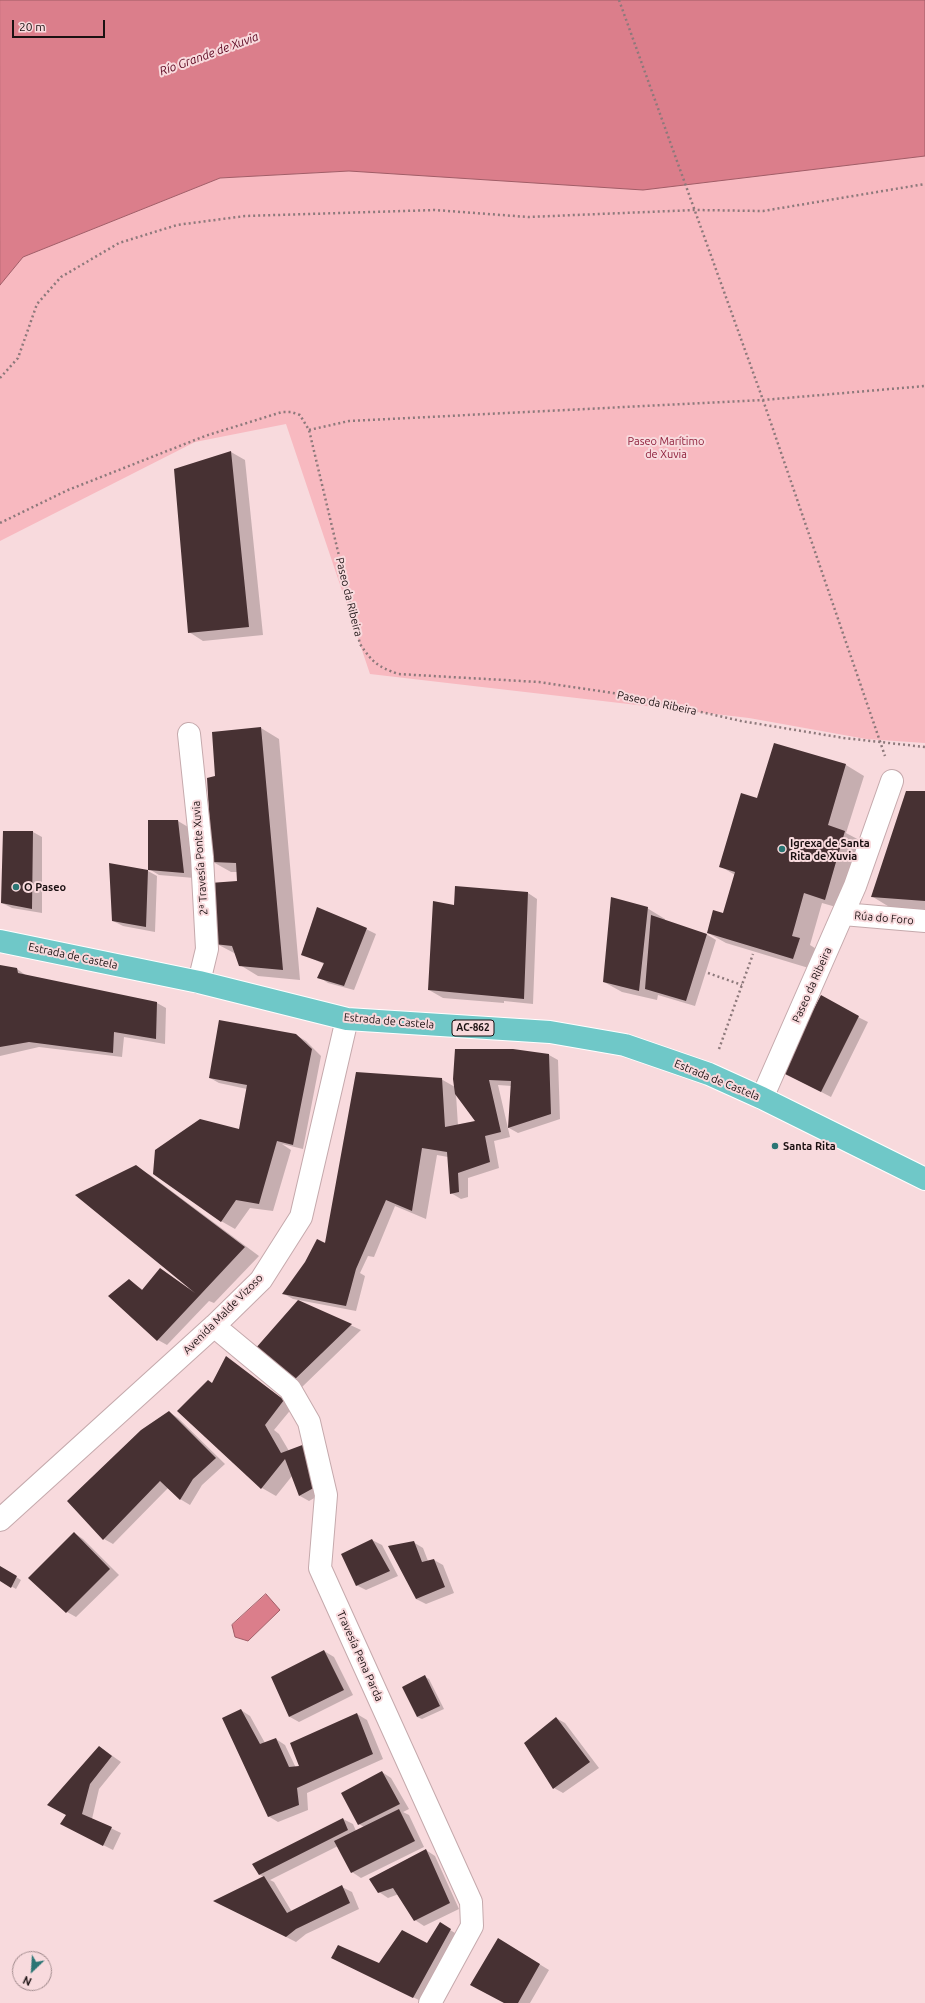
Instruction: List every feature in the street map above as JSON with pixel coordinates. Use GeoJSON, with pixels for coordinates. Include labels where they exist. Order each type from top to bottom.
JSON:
{"type":"FeatureCollection","features":[{"type":"Feature","properties":{"kind":"main road","name":"Estrada de Castela"},"geometry":{"type":"LineString","coordinates":[[0,941],[199,982],[347,1019],[550,1032],[625,1045],[710,1074],[762,1098],[925,1179]]}},
{"type":"Feature","properties":{"kind":"street","name":"2ª Travesía Ponte Xuvia"},"geometry":{"type":"LineString","coordinates":[[189,734],[202,856],[206,949],[199,982]]}},
{"type":"Feature","properties":{"kind":"street","name":"Paseo da Ribeira"},"geometry":{"type":"LineString","coordinates":[[762,1098],[843,914],[892,781]]}},
{"type":"Feature","properties":{"kind":"street","name":"Rúa do Foro"},"geometry":{"type":"LineString","coordinates":[[843,914],[925,921]]}},
{"type":"Feature","properties":{"kind":"street","name":"Avenida Malde Vizoso"},"geometry":{"type":"LineString","coordinates":[[0,1520],[214,1326],[261,1280],[301,1217],[347,1019]]}},
{"type":"Feature","properties":{"kind":"street","name":"Travesía Pena Parda"},"geometry":{"type":"LineString","coordinates":[[214,1326],[290,1389],[309,1422],[326,1495],[320,1568],[471,1902],[472,1926],[430,2003]]}},
{"type":"Feature","properties":{"kind":"path"},"geometry":{"type":"LineString","coordinates":[[619,0],[762,400],[881,742]]}},
{"type":"Feature","properties":{"kind":"path"},"geometry":{"type":"LineString","coordinates":[[0,378],[18,358],[37,304],[61,277],[119,243],[177,225],[245,216],[435,210],[528,217],[694,210],[763,211],[925,184]]}},
{"type":"Feature","properties":{"kind":"path"},"geometry":{"type":"LineString","coordinates":[[309,430],[349,421],[762,400],[925,386]]}},
{"type":"Feature","properties":{"kind":"path","name":"Paseo da Ribeira"},"geometry":{"type":"LineString","coordinates":[[0,523],[68,490],[163,453],[270,415],[291,412],[300,415],[306,422],[309,430],[360,644],[372,661],[382,668],[398,674],[540,682],[626,695],[741,722],[925,747]]}},
{"type":"Feature","properties":{"kind":"path"},"geometry":{"type":"LineString","coordinates":[[710,1074],[753,954]]}},
{"type":"Feature","properties":{"kind":"path"},"geometry":{"type":"LineString","coordinates":[[708,973],[742,985]]}},
{"type":"Feature","properties":{"kind":"green space","name":"Paseo Marítimo de Xuvia"},"geometry":{"type":"Polygon","coordinates":[[[925,156],[925,743],[866,739],[749,718],[370,674],[286,424],[195,442],[0,541],[0,285],[23,257],[220,178],[349,171],[925,156]]]}},
{"type":"Feature","properties":{"kind":"water","name":"Río Grande de Xuvia"},"geometry":{"type":"Polygon","coordinates":[[[0,0],[925,0],[925,156],[643,190],[349,171],[220,178],[23,257],[0,285],[0,0]]]}},
{"type":"Feature","properties":{"kind":"water"},"geometry":{"type":"Polygon","coordinates":[[[266,1594],[280,1610],[248,1641],[235,1637],[232,1625],[266,1594]]]}},
{"type":"Feature","properties":{"kind":"building"},"geometry":{"type":"Polygon","coordinates":[[[231,451],[249,627],[188,633],[174,469],[231,451]]]}},
{"type":"Feature","properties":{"kind":"building"},"geometry":{"type":"Polygon","coordinates":[[[261,727],[283,970],[239,966],[232,946],[214,944],[210,883],[237,881],[236,863],[212,862],[207,778],[215,776],[212,732],[261,727]]]}},
{"type":"Feature","properties":{"kind":"building","name":"Igrexa de Santa Rita de Xuvia"},"geometry":{"type":"Polygon","coordinates":[[[774,743],[846,764],[828,825],[845,831],[825,900],[804,893],[792,936],[800,938],[793,959],[707,933],[713,910],[723,913],[735,872],[719,867],[741,793],[757,798],[774,743]]]}},
{"type":"Feature","properties":{"kind":"building"},"geometry":{"type":"Polygon","coordinates":[[[906,791],[925,791],[925,901],[871,897],[906,791]]]}},
{"type":"Feature","properties":{"kind":"building"},"geometry":{"type":"Polygon","coordinates":[[[148,820],[178,820],[184,873],[148,870],[148,820]]]}},
{"type":"Feature","properties":{"kind":"building"},"geometry":{"type":"Polygon","coordinates":[[[3,831],[33,831],[32,909],[1,903],[3,831]]]}},
{"type":"Feature","properties":{"kind":"building"},"geometry":{"type":"Polygon","coordinates":[[[109,863],[148,870],[146,927],[112,921],[109,863]]]}},
{"type":"Feature","properties":{"kind":"building"},"geometry":{"type":"Polygon","coordinates":[[[455,886],[528,892],[524,999],[428,990],[433,901],[454,905],[455,886]]]}},
{"type":"Feature","properties":{"kind":"building"},"geometry":{"type":"Polygon","coordinates":[[[611,897],[648,907],[639,991],[603,982],[611,897]]]}},
{"type":"Feature","properties":{"kind":"building"},"geometry":{"type":"Polygon","coordinates":[[[317,907],[367,928],[344,986],[317,978],[324,963],[301,955],[317,907]]]}},
{"type":"Feature","properties":{"kind":"building"},"geometry":{"type":"Polygon","coordinates":[[[651,915],[707,934],[686,1001],[645,989],[651,915]]]}},
{"type":"Feature","properties":{"kind":"building"},"geometry":{"type":"Polygon","coordinates":[[[0,965],[17,968],[18,973],[157,1002],[156,1039],[114,1032],[113,1053],[29,1042],[0,1047],[0,965]]]}},
{"type":"Feature","properties":{"kind":"building"},"geometry":{"type":"Polygon","coordinates":[[[821,995],[859,1016],[821,1092],[781,1072],[821,995]]]}},
{"type":"Feature","properties":{"kind":"building"},"geometry":{"type":"Polygon","coordinates":[[[219,1020],[296,1034],[312,1049],[293,1145],[277,1141],[259,1204],[236,1200],[221,1222],[153,1174],[155,1150],[200,1119],[239,1129],[247,1085],[209,1078],[219,1020]]]}},
{"type":"Feature","properties":{"kind":"building"},"geometry":{"type":"Polygon","coordinates":[[[455,1049],[513,1049],[549,1054],[551,1114],[508,1128],[511,1081],[489,1080],[501,1132],[485,1136],[490,1162],[458,1173],[459,1192],[450,1194],[447,1152],[422,1148],[412,1211],[386,1200],[356,1269],[346,1306],[282,1294],[305,1262],[317,1239],[325,1243],[356,1072],[442,1078],[445,1127],[475,1121],[455,1094],[453,1079],[455,1049]]]}},
{"type":"Feature","properties":{"kind":"building"},"geometry":{"type":"Polygon","coordinates":[[[136,1165],[245,1247],[157,1341],[108,1296],[129,1279],[142,1290],[160,1268],[195,1293],[75,1195],[136,1165]]]}},
{"type":"Feature","properties":{"kind":"building"},"geometry":{"type":"Polygon","coordinates":[[[298,1300],[352,1324],[292,1382],[255,1349],[298,1300]]]}},
{"type":"Feature","properties":{"kind":"building"},"geometry":{"type":"Polygon","coordinates":[[[226,1356],[284,1400],[265,1425],[281,1453],[305,1444],[319,1485],[299,1496],[285,1459],[261,1489],[177,1411],[208,1380],[212,1383],[226,1356]]]}},
{"type":"Feature","properties":{"kind":"building"},"geometry":{"type":"Polygon","coordinates":[[[169,1411],[216,1458],[193,1479],[180,1500],[160,1481],[103,1540],[67,1501],[141,1430],[169,1411]]]}},
{"type":"Feature","properties":{"kind":"building"},"geometry":{"type":"Polygon","coordinates":[[[74,1532],[110,1569],[66,1613],[28,1578],[74,1532]]]}},
{"type":"Feature","properties":{"kind":"building"},"geometry":{"type":"Polygon","coordinates":[[[372,1539],[390,1571],[356,1586],[341,1554],[372,1539]]]}},
{"type":"Feature","properties":{"kind":"building"},"geometry":{"type":"Polygon","coordinates":[[[414,1541],[422,1562],[434,1559],[445,1587],[416,1599],[388,1546],[414,1541]]]}},
{"type":"Feature","properties":{"kind":"building"},"geometry":{"type":"Polygon","coordinates":[[[0,1566],[17,1576],[11,1588],[0,1581],[0,1566]]]}},
{"type":"Feature","properties":{"kind":"building"},"geometry":{"type":"Polygon","coordinates":[[[324,1650],[344,1690],[289,1717],[271,1677],[324,1650]]]}},
{"type":"Feature","properties":{"kind":"building"},"geometry":{"type":"Polygon","coordinates":[[[425,1675],[440,1706],[417,1717],[402,1687],[425,1675]]]}},
{"type":"Feature","properties":{"kind":"building"},"geometry":{"type":"Polygon","coordinates":[[[241,1709],[260,1744],[276,1738],[289,1767],[299,1766],[290,1743],[357,1713],[373,1754],[297,1788],[299,1805],[268,1817],[222,1718],[241,1709]]]}},
{"type":"Feature","properties":{"kind":"building"},"geometry":{"type":"Polygon","coordinates":[[[556,1717],[590,1762],[553,1789],[524,1743],[556,1717]]]}},
{"type":"Feature","properties":{"kind":"building"},"geometry":{"type":"Polygon","coordinates":[[[99,1746],[112,1756],[90,1784],[82,1814],[112,1827],[103,1846],[60,1824],[66,1815],[47,1805],[99,1746]]]}},
{"type":"Feature","properties":{"kind":"building"},"geometry":{"type":"Polygon","coordinates":[[[382,1771],[400,1804],[358,1825],[341,1793],[382,1771]]]}},
{"type":"Feature","properties":{"kind":"building"},"geometry":{"type":"Polygon","coordinates":[[[399,1809],[415,1841],[351,1873],[334,1841],[399,1809]]]}},
{"type":"Feature","properties":{"kind":"building"},"geometry":{"type":"Polygon","coordinates":[[[343,1818],[348,1830],[259,1875],[252,1864],[343,1818]]]}},
{"type":"Feature","properties":{"kind":"building"},"geometry":{"type":"Polygon","coordinates":[[[426,1849],[450,1903],[414,1921],[393,1888],[378,1893],[369,1879],[426,1849]]]}},
{"type":"Feature","properties":{"kind":"building"},"geometry":{"type":"Polygon","coordinates":[[[264,1876],[287,1913],[342,1885],[350,1903],[296,1929],[286,1937],[213,1901],[264,1876]]]}},
{"type":"Feature","properties":{"kind":"building"},"geometry":{"type":"Polygon","coordinates":[[[440,1922],[451,1929],[413,1998],[331,1958],[338,1945],[379,1963],[402,1930],[427,1943],[440,1922]]]}},
{"type":"Feature","properties":{"kind":"building"},"geometry":{"type":"Polygon","coordinates":[[[498,1938],[540,1964],[518,2003],[504,2003],[470,1985],[498,1938]]]}},
{"type":"Feature","properties":{"kind":"place","name":"Igrexa de Santa Rita de Xuvia"},"geometry":{"type":"Point","coordinates":[782,849]}},
{"type":"Feature","properties":{"kind":"place","name":"O Paseo"},"geometry":{"type":"Point","coordinates":[16,887]}},
{"type":"Feature","properties":{"kind":"place","name":"Santa Rita"},"geometry":{"type":"Point","coordinates":[775,1146]}}]}
